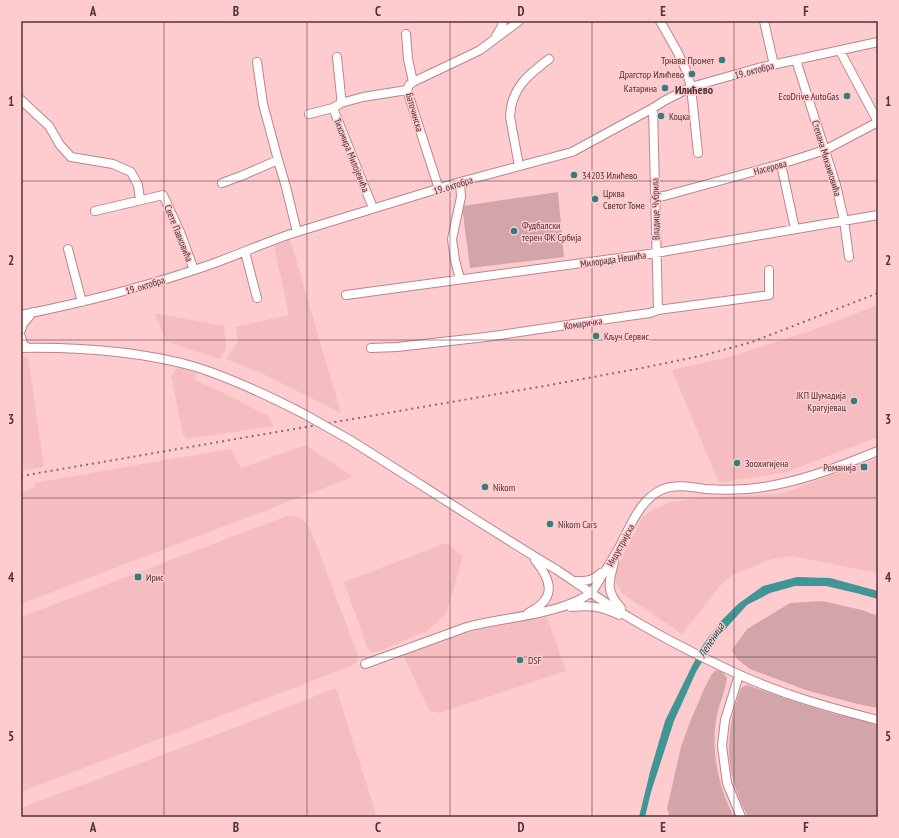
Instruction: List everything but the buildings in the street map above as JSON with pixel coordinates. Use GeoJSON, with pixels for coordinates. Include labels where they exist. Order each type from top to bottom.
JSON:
{"type":"FeatureCollection","features":[{"type":"Feature","properties":{"kind":"street"},"geometry":{"type":"LineString","coordinates":[[493,40],[503,21]]}},
{"type":"Feature","properties":{"kind":"street"},"geometry":{"type":"LineString","coordinates":[[413,82],[480,50],[519,21]]}},
{"type":"Feature","properties":{"kind":"street"},"geometry":{"type":"LineString","coordinates":[[660,21],[686,70],[691,87],[698,153]]}},
{"type":"Feature","properties":{"kind":"street"},"geometry":{"type":"LineString","coordinates":[[764,21],[774,65]]}},
{"type":"Feature","properties":{"kind":"street","name":"Баточинска"},"geometry":{"type":"LineString","coordinates":[[406,34],[408,59],[413,82],[409,85],[407,90],[439,189]]}},
{"type":"Feature","properties":{"kind":"street","name":"19. октобра"},"geometry":{"type":"LineString","coordinates":[[21,315],[139,288],[245,252],[277,238],[460,182],[572,152],[691,87],[754,69],[878,42]]}},
{"type":"Feature","properties":{"kind":"street"},"geometry":{"type":"LineString","coordinates":[[840,51],[878,122]]}},
{"type":"Feature","properties":{"kind":"street","name":"Тихомира Милојевића"},"geometry":{"type":"LineString","coordinates":[[338,58],[341,103],[333,108],[373,208]]}},
{"type":"Feature","properties":{"kind":"street"},"geometry":{"type":"LineString","coordinates":[[519,166],[510,117],[513,99],[529,74],[549,59]]}},
{"type":"Feature","properties":{"kind":"street","name":"Степана Михаиловића"},"geometry":{"type":"LineString","coordinates":[[796,60],[836,185],[844,220],[849,258]]}},
{"type":"Feature","properties":{"kind":"street"},"geometry":{"type":"LineString","coordinates":[[257,62],[263,104],[297,232]]}},
{"type":"Feature","properties":{"kind":"street"},"geometry":{"type":"LineString","coordinates":[[341,103],[407,90]]}},
{"type":"Feature","properties":{"kind":"street"},"geometry":{"type":"LineString","coordinates":[[21,100],[49,126],[60,145],[71,157],[113,164],[131,172],[138,185],[140,200]]}},
{"type":"Feature","properties":{"kind":"street"},"geometry":{"type":"LineString","coordinates":[[309,114],[333,108]]}},
{"type":"Feature","properties":{"kind":"street","name":"Владице Чубрила"},"geometry":{"type":"LineString","coordinates":[[653,108],[658,310]]}},
{"type":"Feature","properties":{"kind":"street","name":"Насерова"},"geometry":{"type":"LineString","coordinates":[[656,197],[781,164],[825,150],[878,122]]}},
{"type":"Feature","properties":{"kind":"street"},"geometry":{"type":"LineString","coordinates":[[222,182],[241,176],[278,160]]}},
{"type":"Feature","properties":{"kind":"street"},"geometry":{"type":"LineString","coordinates":[[781,164],[795,229]]}},
{"type":"Feature","properties":{"kind":"street"},"geometry":{"type":"LineString","coordinates":[[460,182],[461,197],[452,240],[460,279]]}},
{"type":"Feature","properties":{"kind":"street","name":"Свете Павковића"},"geometry":{"type":"LineString","coordinates":[[95,211],[163,195],[180,232],[194,270]]}},
{"type":"Feature","properties":{"kind":"street","name":"Милорада Нешића"},"geometry":{"type":"LineString","coordinates":[[346,294],[656,253],[878,215]]}},
{"type":"Feature","properties":{"kind":"street"},"geometry":{"type":"LineString","coordinates":[[68,249],[82,302]]}},
{"type":"Feature","properties":{"kind":"street"},"geometry":{"type":"LineString","coordinates":[[245,252],[257,298]]}},
{"type":"Feature","properties":{"kind":"street","name":"Комаричка"},"geometry":{"type":"LineString","coordinates":[[371,348],[397,347],[486,337],[650,313],[658,310],[770,295],[769,270]]}},
{"type":"Feature","properties":{"kind":"street"},"geometry":{"type":"LineString","coordinates":[[22,324],[33,312]]}},
{"type":"Feature","properties":{"kind":"street"},"geometry":{"type":"LineString","coordinates":[[21,337],[24,348],[66,348],[106,351],[161,358],[233,380],[269,396],[350,440],[532,556],[653,631],[677,644],[716,664],[763,685],[801,699],[878,720]]}},
{"type":"Feature","properties":{"kind":"street","name":"Индустријска"},"geometry":{"type":"LineString","coordinates":[[365,664],[467,627],[482,623],[544,613],[560,608],[573,603],[592,592],[616,553],[636,514],[650,497],[664,489],[676,487],[747,489],[766,487],[818,474],[878,451]]}},
{"type":"Feature","properties":{"kind":"street"},"geometry":{"type":"LineString","coordinates":[[616,553],[609,581],[609,588],[616,603],[630,617]]}},
{"type":"Feature","properties":{"kind":"street"},"geometry":{"type":"LineString","coordinates":[[521,616],[538,608],[547,597],[548,592],[549,584],[546,576],[532,556]]}},
{"type":"Feature","properties":{"kind":"street"},"geometry":{"type":"LineString","coordinates":[[572,580],[584,582],[596,577],[607,568]]}},
{"type":"Feature","properties":{"kind":"street"},"geometry":{"type":"LineString","coordinates":[[560,608],[585,605],[595,606],[619,615],[639,627],[653,631]]}},
{"type":"Feature","properties":{"kind":"street"},"geometry":{"type":"LineString","coordinates":[[740,675],[725,720],[722,746],[727,783],[741,817]]}},
{"type":"Feature","properties":{"kind":"shaded area","name":"Фудбалски терен ФК Србија"},"geometry":{"type":"Polygon","coordinates":[[[558,192],[564,257],[470,268],[462,206],[558,192]]]}},
{"type":"Feature","properties":{"kind":"shaded area"},"geometry":{"type":"Polygon","coordinates":[[[290,239],[341,413],[261,373],[226,359],[238,341],[236,327],[289,315],[274,246],[290,239]]]}},
{"type":"Feature","properties":{"kind":"shaded area"},"geometry":{"type":"Polygon","coordinates":[[[878,305],[878,437],[787,472],[719,483],[672,370],[733,356],[810,331],[878,305]]]}},
{"type":"Feature","properties":{"kind":"shaded area"},"geometry":{"type":"Polygon","coordinates":[[[154,313],[224,326],[226,348],[220,359],[166,340],[154,313]]]}},
{"type":"Feature","properties":{"kind":"shaded area"},"geometry":{"type":"Polygon","coordinates":[[[21,357],[28,357],[44,467],[21,471],[21,357]]]}},
{"type":"Feature","properties":{"kind":"shaded area"},"geometry":{"type":"Polygon","coordinates":[[[178,367],[195,373],[195,380],[268,416],[274,426],[187,439],[183,434],[171,376],[178,367]]]}},
{"type":"Feature","properties":{"kind":"shaded area"},"geometry":{"type":"Polygon","coordinates":[[[306,445],[353,477],[21,604],[21,492],[36,487],[34,483],[230,449],[241,468],[306,445]]]}},
{"type":"Feature","properties":{"kind":"shaded area"},"geometry":{"type":"Polygon","coordinates":[[[878,458],[878,573],[793,556],[772,559],[733,575],[721,585],[682,634],[623,594],[617,585],[615,574],[618,565],[643,517],[651,511],[668,503],[698,498],[778,494],[878,458]]]}},
{"type":"Feature","properties":{"kind":"shaded area"},"geometry":{"type":"Polygon","coordinates":[[[287,516],[294,516],[304,520],[310,528],[358,655],[357,662],[351,666],[21,792],[21,617],[287,516]]]}},
{"type":"Feature","properties":{"kind":"shaded area"},"geometry":{"type":"Polygon","coordinates":[[[446,543],[463,556],[446,614],[427,631],[382,650],[372,652],[367,647],[344,582],[446,543]]]}},
{"type":"Feature","properties":{"kind":"shaded area"},"geometry":{"type":"Polygon","coordinates":[[[822,601],[862,610],[878,616],[878,708],[857,704],[806,690],[750,669],[737,659],[732,650],[747,629],[790,603],[822,601]]]}},
{"type":"Feature","properties":{"kind":"shaded area"},"geometry":{"type":"Polygon","coordinates":[[[547,617],[566,671],[439,713],[429,710],[403,655],[460,634],[498,625],[547,617]]]}},
{"type":"Feature","properties":{"kind":"shaded area"},"geometry":{"type":"Polygon","coordinates":[[[716,670],[722,672],[727,678],[716,720],[716,757],[720,782],[734,817],[670,817],[667,809],[681,747],[705,687],[716,670]]]}},
{"type":"Feature","properties":{"kind":"shaded area"},"geometry":{"type":"Polygon","coordinates":[[[747,685],[834,714],[878,723],[878,817],[748,817],[734,784],[729,753],[729,738],[735,705],[741,688],[747,685]]]}},
{"type":"Feature","properties":{"kind":"shaded area"},"geometry":{"type":"Polygon","coordinates":[[[336,688],[377,817],[21,817],[21,808],[336,688]]]}},
{"type":"Feature","properties":{"kind":"water","name":"Лепеница"},"geometry":{"type":"Polygon","coordinates":[[[797,577],[830,578],[878,591],[878,599],[826,586],[795,586],[770,593],[747,605],[719,636],[697,670],[674,721],[651,792],[645,817],[639,817],[665,721],[703,645],[719,623],[738,604],[763,586],[797,577]]]}},
{"type":"Feature","properties":{"kind":"railway"},"geometry":{"type":"LineString","coordinates":[[21,476],[550,385],[705,355],[752,342],[878,293]]}},
{"type":"Feature","properties":{"kind":"place","name":"Трнава Промет"},"geometry":{"type":"Point","coordinates":[722,60]}},
{"type":"Feature","properties":{"kind":"place","name":"Драгстор Илићево"},"geometry":{"type":"Point","coordinates":[692,74]}},
{"type":"Feature","properties":{"kind":"place","name":"Катарина"},"geometry":{"type":"Point","coordinates":[665,88]}},
{"type":"Feature","properties":{"kind":"place","name":"EcoDrive AutoGas"},"geometry":{"type":"Point","coordinates":[847,96]}},
{"type":"Feature","properties":{"kind":"place","name":"Коцка"},"geometry":{"type":"Point","coordinates":[661,116]}},
{"type":"Feature","properties":{"kind":"place","name":"34203 Илићево"},"geometry":{"type":"Point","coordinates":[574,175]}},
{"type":"Feature","properties":{"kind":"place","name":"Црква Светог Томе"},"geometry":{"type":"Point","coordinates":[595,199]}},
{"type":"Feature","properties":{"kind":"place","name":"Фудбалски терен ФК Србија"},"geometry":{"type":"Point","coordinates":[514,231]}},
{"type":"Feature","properties":{"kind":"place","name":"Кључ Сервис"},"geometry":{"type":"Point","coordinates":[596,336]}},
{"type":"Feature","properties":{"kind":"place","name":"ЈКП Шумадија Крагујевац"},"geometry":{"type":"Point","coordinates":[854,401]}},
{"type":"Feature","properties":{"kind":"place","name":"Зоохигијена"},"geometry":{"type":"Point","coordinates":[737,463]}},
{"type":"Feature","properties":{"kind":"place","name":"Романија"},"geometry":{"type":"Point","coordinates":[864,467]}},
{"type":"Feature","properties":{"kind":"place","name":"Nikom"},"geometry":{"type":"Point","coordinates":[485,487]}},
{"type":"Feature","properties":{"kind":"place","name":"Nikom Cars"},"geometry":{"type":"Point","coordinates":[550,524]}},
{"type":"Feature","properties":{"kind":"place","name":"Ирис"},"geometry":{"type":"Point","coordinates":[138,577]}},
{"type":"Feature","properties":{"kind":"place","name":"DSF"},"geometry":{"type":"Point","coordinates":[520,660]}},
{"type":"Feature","properties":{"kind":"district","name":"Илићево"},"geometry":{"type":"Point","coordinates":[694,90]}}]}
